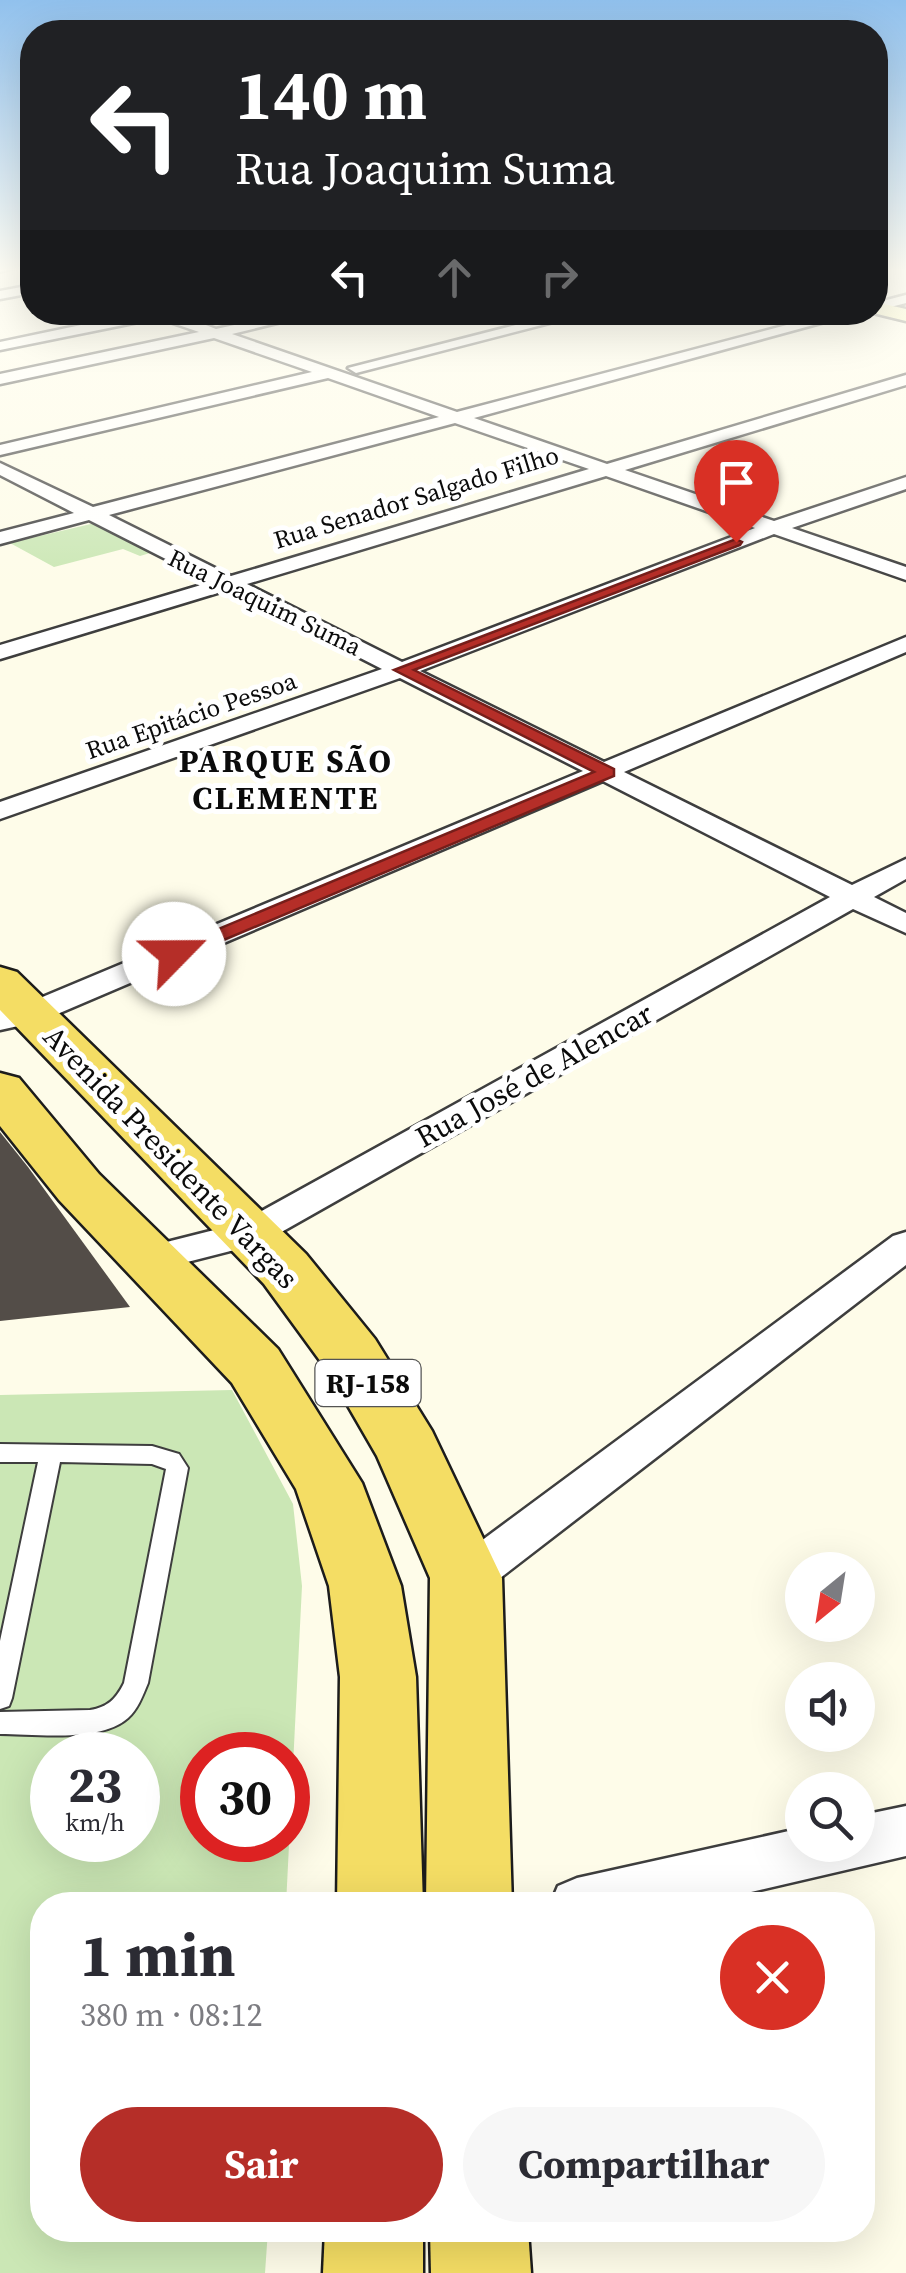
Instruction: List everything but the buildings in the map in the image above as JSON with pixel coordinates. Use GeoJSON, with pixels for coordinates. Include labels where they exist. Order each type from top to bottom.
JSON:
{"type":"FeatureCollection","features":[{"type":"Feature","properties":{"kind":"main road","name":"Avenida Presidente Vargas"},"geometry":{"type":"LineString","coordinates":[[10,1005],[286,1269],[352,1356],[408,1450],[466,1578],[469,1892]]}},
{"type":"Feature","properties":{"kind":"main road","name":"RJ-158"},"geometry":{"type":"LineString","coordinates":[[0,1090],[79,1187],[255,1366],[328,1483],[366,1586],[378,1677],[380,1892]]}},
{"type":"Feature","properties":{"kind":"main road"},"geometry":{"type":"LineString","coordinates":[[373,2273],[374,2242]]}},
{"type":"Feature","properties":{"kind":"main road"},"geometry":{"type":"LineString","coordinates":[[480,2242],[481,2273]]}},
{"type":"Feature","properties":{"kind":"street"},"geometry":{"type":"LineString","coordinates":[[0,450],[324,374]]}},
{"type":"Feature","properties":{"kind":"street"},"geometry":{"type":"LineString","coordinates":[[332,374],[906,574]]}},
{"type":"Feature","properties":{"kind":"street"},"geometry":{"type":"LineString","coordinates":[[375,374],[906,556]]}},
{"type":"Feature","properties":{"kind":"street"},"geometry":{"type":"LineString","coordinates":[[0,538],[620,374]]}},
{"type":"Feature","properties":{"kind":"street","name":"Rua Senador Salgado Filho"},"geometry":{"type":"LineString","coordinates":[[0,652],[906,380]]}},
{"type":"Feature","properties":{"kind":"street","name":"Rua Joaquim Suma"},"geometry":{"type":"LineString","coordinates":[[0,468],[906,924]]}},
{"type":"Feature","properties":{"kind":"street","name":"Rua Epitácio Pessoa"},"geometry":{"type":"LineString","coordinates":[[0,811],[401,670],[773,528],[906,483]]}},
{"type":"Feature","properties":{"kind":"street"},"geometry":{"type":"LineString","coordinates":[[10,1005],[608,773],[906,644]]}},
{"type":"Feature","properties":{"kind":"street","name":"Rua José de Alencar"},"geometry":{"type":"LineString","coordinates":[[152,1258],[249,1234],[906,868]]}},
{"type":"Feature","properties":{"kind":"street"},"geometry":{"type":"LineString","coordinates":[[466,1578],[906,1246]]}},
{"type":"Feature","properties":{"kind":"street"},"geometry":{"type":"LineString","coordinates":[[875,1838],[906,1831]]}},
{"type":"Feature","properties":{"kind":"street"},"geometry":{"type":"LineString","coordinates":[[634,1892],[785,1858]]}},
{"type":"Feature","properties":{"kind":"lane"},"geometry":{"type":"LineString","coordinates":[[0,1452],[152,1455],[172,1460],[177,1468],[136,1683],[128,1701],[112,1716],[88,1721],[0,1723]]}},
{"type":"Feature","properties":{"kind":"lane"},"geometry":{"type":"LineString","coordinates":[[0,1698],[52,1453]]}},
{"type":"Feature","properties":{"kind":"green space"},"geometry":{"type":"Polygon","coordinates":[[[95,523],[150,553],[140,556],[123,549],[54,567],[10,543],[95,523]]]}},
{"type":"Feature","properties":{"kind":"green space"},"geometry":{"type":"Polygon","coordinates":[[[232,1390],[293,1504],[302,1586],[295,1732],[180,1732],[180,1862],[288,1862],[287,1892],[30,1892],[30,2242],[267,2242],[265,2273],[0,2273],[0,1395],[232,1390]]]}},
{"type":"Feature","properties":{"kind":"district","name":"PARQUE SÃO CLEMENTE"},"geometry":{"type":"Point","coordinates":[286,780]}},
{"type":"Feature","properties":{"kind":"route"},"geometry":{"type":"LineString","coordinates":[[174,954],[608,773],[401,670],[736,542]]}}]}
